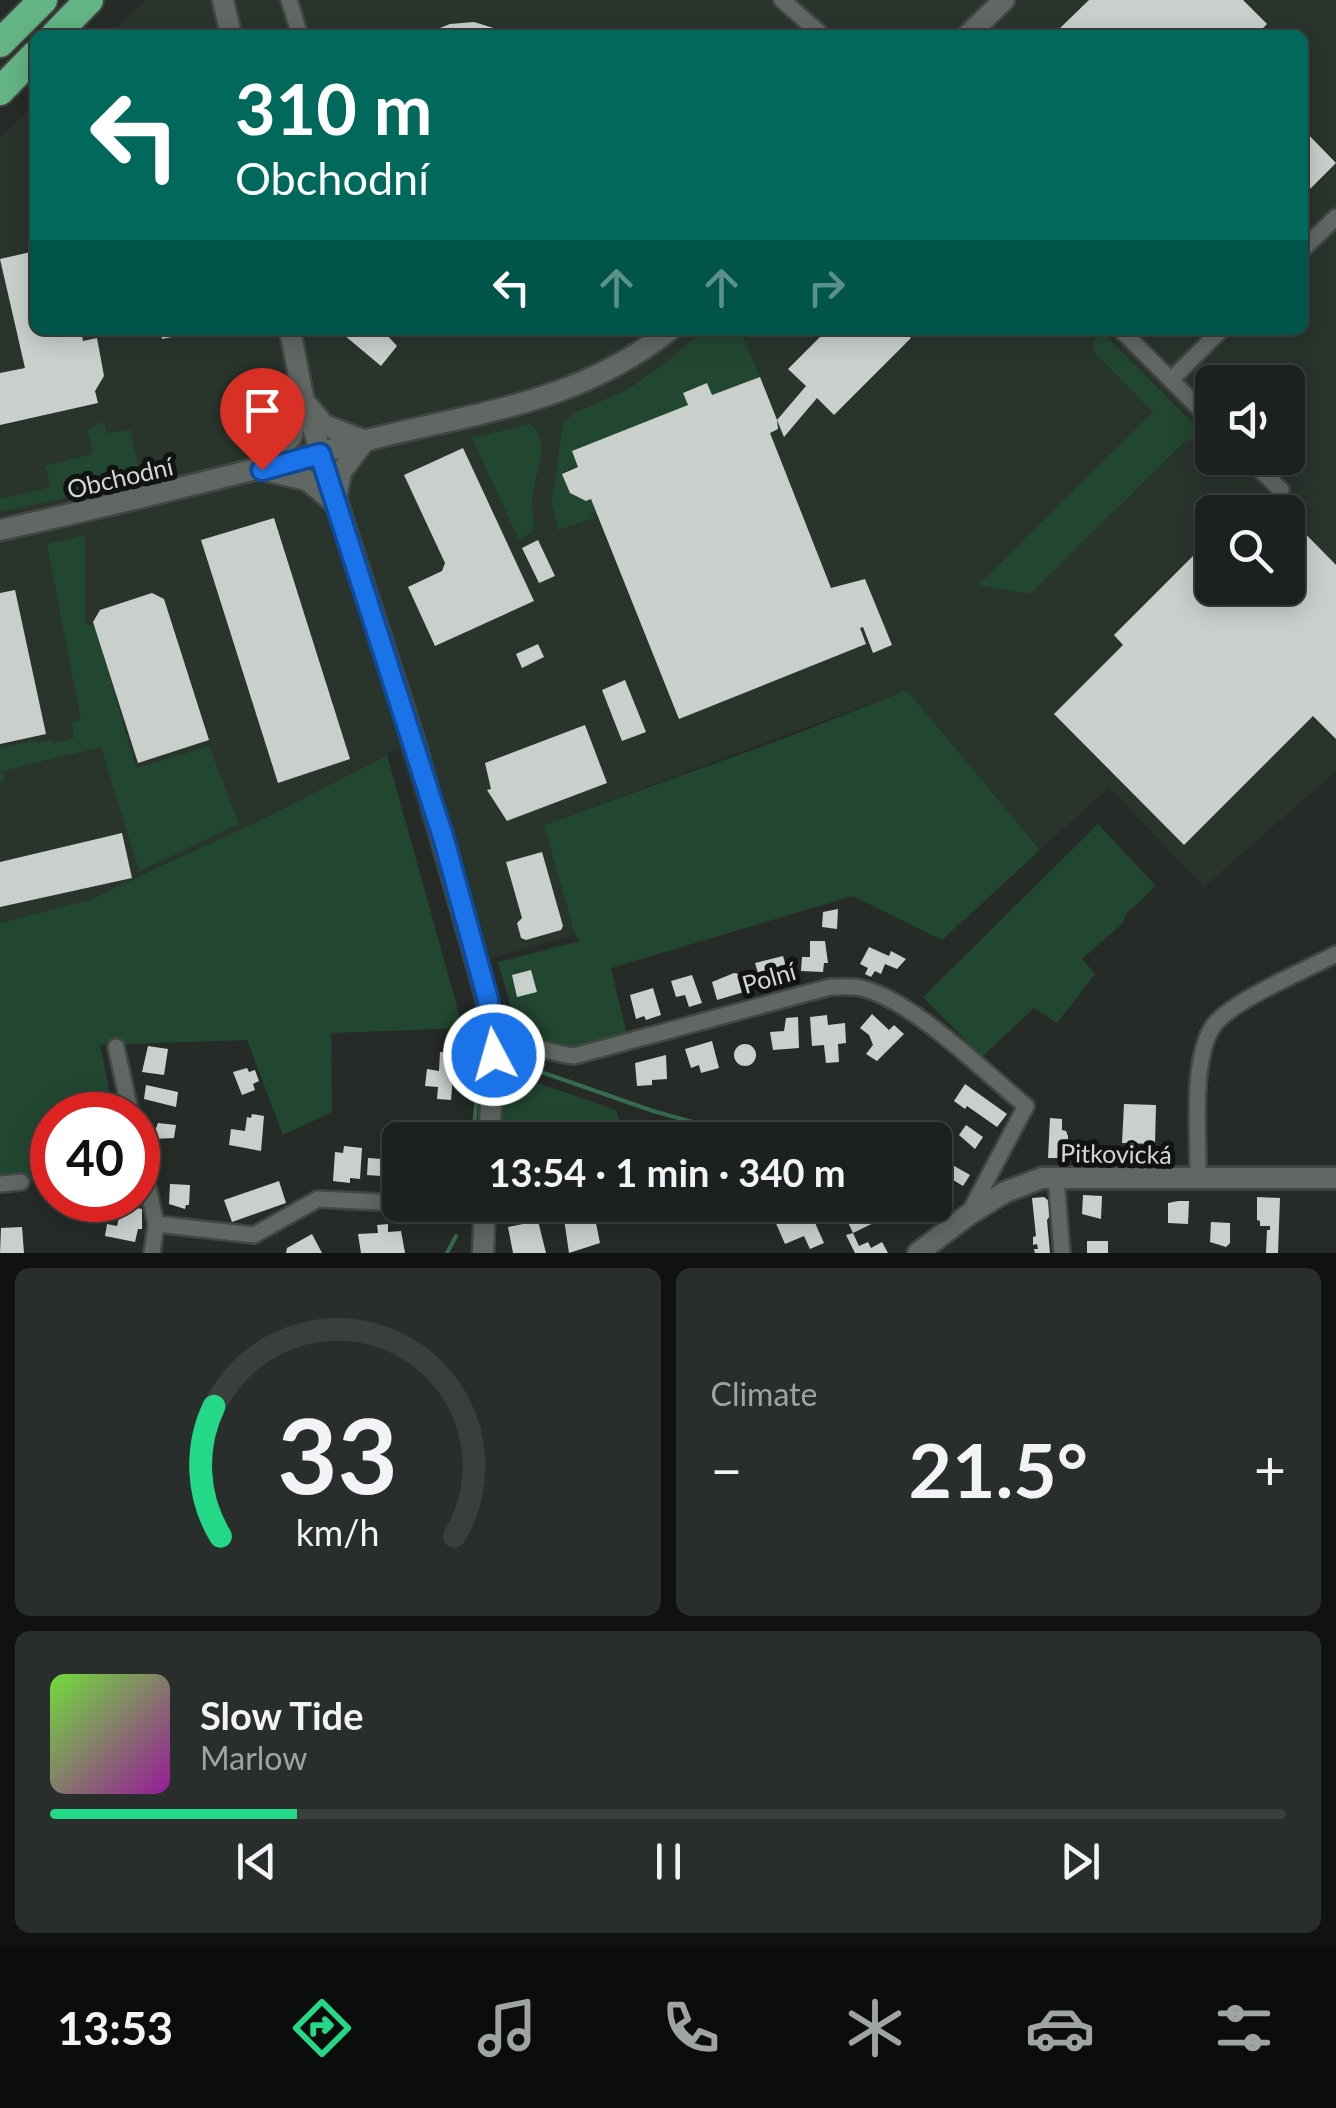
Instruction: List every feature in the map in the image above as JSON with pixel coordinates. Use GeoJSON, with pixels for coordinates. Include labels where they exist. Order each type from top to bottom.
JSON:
{"type":"FeatureCollection","features":[{"type":"Feature","properties":{"kind":"highway"},"geometry":{"type":"LineString","coordinates":[[0,43],[43,0]]}},
{"type":"Feature","properties":{"kind":"highway"},"geometry":{"type":"LineString","coordinates":[[60,30],[88,1]]}},
{"type":"Feature","properties":{"kind":"highway"},"geometry":{"type":"LineString","coordinates":[[0,91],[30,60]]}},
{"type":"Feature","properties":{"kind":"street"},"geometry":{"type":"LineString","coordinates":[[223,0],[230,30]]}},
{"type":"Feature","properties":{"kind":"street"},"geometry":{"type":"LineString","coordinates":[[289,0],[298,30]]}},
{"type":"Feature","properties":{"kind":"street"},"geometry":{"type":"LineString","coordinates":[[782,0],[816,30]]}},
{"type":"Feature","properties":{"kind":"street"},"geometry":{"type":"LineString","coordinates":[[973,30],[1004,0]]}},
{"type":"Feature","properties":{"kind":"street"},"geometry":{"type":"LineString","coordinates":[[1308,244],[1336,217]]}},
{"type":"Feature","properties":{"kind":"street"},"geometry":{"type":"LineString","coordinates":[[291,335],[302,397],[444,840],[488,1000],[493,1040],[490,1122]]}},
{"type":"Feature","properties":{"kind":"street","name":"Obchodní"},"geometry":{"type":"LineString","coordinates":[[0,530],[262,470],[551,396],[604,373],[662,335]]}},
{"type":"Feature","properties":{"kind":"street"},"geometry":{"type":"LineString","coordinates":[[1126,335],[1195,405]]}},
{"type":"Feature","properties":{"kind":"street"},"geometry":{"type":"LineString","coordinates":[[1171,380],[1217,335]]}},
{"type":"Feature","properties":{"kind":"street"},"geometry":{"type":"LineString","coordinates":[[302,397],[324,425],[366,441],[341,472],[336,505]]}},
{"type":"Feature","properties":{"kind":"street"},"geometry":{"type":"LineString","coordinates":[[302,397],[291,437],[262,470],[307,480],[336,505]]}},
{"type":"Feature","properties":{"kind":"street"},"geometry":{"type":"LineString","coordinates":[[1266,475],[1281,490]]}},
{"type":"Feature","properties":{"kind":"street"},"geometry":{"type":"LineString","coordinates":[[1198,1180],[1200,1073],[1206,1038],[1215,1023],[1232,1009],[1336,954]]}},
{"type":"Feature","properties":{"kind":"street","name":"Polní"},"geometry":{"type":"LineString","coordinates":[[493,1040],[514,1040],[574,1056],[830,987],[857,987],[876,993],[910,1012],[1026,1106],[968,1215]]}},
{"type":"Feature","properties":{"kind":"street"},"geometry":{"type":"LineString","coordinates":[[116,1047],[126,1092]]}},
{"type":"Feature","properties":{"kind":"street"},"geometry":{"type":"LineString","coordinates":[[1056,1177],[1062,1253]]}},
{"type":"Feature","properties":{"kind":"street","name":"Pitkovická"},"geometry":{"type":"LineString","coordinates":[[918,1253],[1006,1192],[1042,1178],[1336,1178]]}},
{"type":"Feature","properties":{"kind":"street"},"geometry":{"type":"LineString","coordinates":[[0,1184],[21,1182]]}},
{"type":"Feature","properties":{"kind":"street"},"geometry":{"type":"LineString","coordinates":[[152,1253],[156,1224],[254,1235],[318,1199],[382,1202]]}},
{"type":"Feature","properties":{"kind":"street"},"geometry":{"type":"LineString","coordinates":[[483,1253],[484,1222]]}},
{"type":"Feature","properties":{"kind":"shaded area"},"geometry":{"type":"Polygon","coordinates":[[[146,0],[1336,0],[1336,771],[1204,887],[1109,787],[1040,850],[907,690],[544,825],[575,935],[466,965],[399,748],[271,815],[89,900],[0,923],[0,137],[30,110],[30,335],[1308,335],[1308,30],[114,30],[146,0]]]}},
{"type":"Feature","properties":{"kind":"green space"},"geometry":{"type":"Polygon","coordinates":[[[697,335],[742,335],[760,377],[712,395],[707,383],[683,392],[688,405],[562,473],[570,493],[586,501],[591,499],[596,511],[590,514],[596,517],[558,530],[552,503],[563,423],[574,413],[627,390],[697,335]]]}},
{"type":"Feature","properties":{"kind":"green space"},"geometry":{"type":"Polygon","coordinates":[[[1105,335],[1195,426],[1195,439],[1185,441],[1030,594],[978,585],[1153,412],[1094,352],[1093,341],[1105,335]]]}},
{"type":"Feature","properties":{"kind":"green space"},"geometry":{"type":"Polygon","coordinates":[[[104,423],[107,433],[130,430],[139,469],[128,484],[0,512],[0,499],[51,487],[45,466],[93,454],[88,431],[104,423]]]}},
{"type":"Feature","properties":{"kind":"green space"},"geometry":{"type":"Polygon","coordinates":[[[530,424],[537,432],[541,449],[532,499],[534,531],[519,540],[472,438],[530,424]]]}},
{"type":"Feature","properties":{"kind":"green space"},"geometry":{"type":"Polygon","coordinates":[[[85,535],[85,623],[95,627],[136,768],[209,746],[239,824],[139,871],[101,747],[2,771],[5,780],[0,784],[0,748],[74,738],[72,722],[81,720],[47,544],[85,535]]]}},
{"type":"Feature","properties":{"kind":"green space"},"geometry":{"type":"Polygon","coordinates":[[[907,690],[1040,850],[942,940],[853,896],[611,968],[627,1035],[597,1044],[571,1046],[546,1041],[517,1028],[498,962],[580,941],[544,825],[907,690]]]}},
{"type":"Feature","properties":{"kind":"green space"},"geometry":{"type":"Polygon","coordinates":[[[387,755],[463,1028],[331,1033],[332,1112],[283,1135],[247,1040],[100,1045],[109,1092],[30,1092],[30,1181],[0,1183],[0,923],[89,900],[271,815],[387,755]]]}},
{"type":"Feature","properties":{"kind":"green space"},"geometry":{"type":"Polygon","coordinates":[[[1098,824],[1156,886],[1125,915],[1123,923],[1082,959],[1095,974],[1057,1023],[1034,1008],[982,1057],[923,997],[1098,824]]]}},
{"type":"Feature","properties":{"kind":"green space"},"geometry":{"type":"Polygon","coordinates":[[[503,1071],[616,1110],[620,1122],[500,1122],[503,1071]]]}},
{"type":"Feature","properties":{"kind":"building"},"geometry":{"type":"Polygon","coordinates":[[[1089,0],[1243,0],[1267,24],[1261,30],[1058,30],[1089,0]]]}},
{"type":"Feature","properties":{"kind":"building"},"geometry":{"type":"Polygon","coordinates":[[[474,22],[500,30],[435,30],[474,22]]]}},
{"type":"Feature","properties":{"kind":"building"},"geometry":{"type":"Polygon","coordinates":[[[1308,134],[1336,163],[1308,191],[1308,134]]]}},
{"type":"Feature","properties":{"kind":"building"},"geometry":{"type":"Polygon","coordinates":[[[30,252],[30,335],[82,335],[83,341],[97,338],[104,376],[95,391],[98,403],[0,425],[0,373],[25,368],[0,259],[30,252]]]}},
{"type":"Feature","properties":{"kind":"building"},"geometry":{"type":"Polygon","coordinates":[[[344,335],[387,335],[397,346],[381,366],[344,335]]]}},
{"type":"Feature","properties":{"kind":"building"},"geometry":{"type":"Polygon","coordinates":[[[822,335],[911,338],[834,415],[817,398],[784,437],[777,420],[806,386],[788,369],[822,335]]]}},
{"type":"Feature","properties":{"kind":"building"},"geometry":{"type":"Polygon","coordinates":[[[760,377],[777,420],[778,429],[770,433],[831,588],[865,579],[892,645],[873,653],[863,627],[860,628],[866,644],[679,719],[591,499],[586,501],[570,493],[562,474],[578,467],[572,451],[688,405],[683,393],[707,383],[712,395],[760,377]]]}},
{"type":"Feature","properties":{"kind":"building"},"geometry":{"type":"Polygon","coordinates":[[[463,448],[534,601],[435,646],[408,587],[442,571],[445,563],[404,475],[463,448]]]}},
{"type":"Feature","properties":{"kind":"building"},"geometry":{"type":"Polygon","coordinates":[[[274,518],[350,759],[278,783],[201,540],[274,518]]]}},
{"type":"Feature","properties":{"kind":"building"},"geometry":{"type":"Polygon","coordinates":[[[1305,533],[1336,565],[1336,739],[1313,716],[1184,845],[1054,714],[1123,645],[1114,635],[1194,555],[1195,605],[1305,605],[1305,533]]]}},
{"type":"Feature","properties":{"kind":"building"},"geometry":{"type":"Polygon","coordinates":[[[538,540],[555,576],[539,583],[522,548],[538,540]]]}},
{"type":"Feature","properties":{"kind":"building"},"geometry":{"type":"Polygon","coordinates":[[[15,590],[46,734],[0,744],[0,593],[15,590]]]}},
{"type":"Feature","properties":{"kind":"building"},"geometry":{"type":"Polygon","coordinates":[[[152,593],[164,599],[209,740],[138,763],[93,622],[100,610],[152,593]]]}},
{"type":"Feature","properties":{"kind":"building"},"geometry":{"type":"Polygon","coordinates":[[[538,644],[544,657],[522,668],[516,654],[538,644]]]}},
{"type":"Feature","properties":{"kind":"building"},"geometry":{"type":"Polygon","coordinates":[[[625,680],[646,732],[622,741],[602,690],[625,680]]]}},
{"type":"Feature","properties":{"kind":"building"},"geometry":{"type":"Polygon","coordinates":[[[585,725],[607,783],[507,821],[487,790],[491,789],[485,763],[585,725]]]}},
{"type":"Feature","properties":{"kind":"building"},"geometry":{"type":"Polygon","coordinates":[[[122,833],[132,878],[0,907],[0,862],[122,833]]]}},
{"type":"Feature","properties":{"kind":"building"},"geometry":{"type":"Polygon","coordinates":[[[542,852],[563,926],[561,930],[526,940],[521,938],[517,923],[522,918],[506,862],[542,852]]]}},
{"type":"Feature","properties":{"kind":"building"},"geometry":{"type":"Polygon","coordinates":[[[838,909],[837,929],[822,927],[823,912],[838,909]]]}},
{"type":"Feature","properties":{"kind":"building"},"geometry":{"type":"Polygon","coordinates":[[[810,941],[825,941],[828,963],[824,963],[823,972],[801,971],[802,957],[810,957],[810,941]]]}},
{"type":"Feature","properties":{"kind":"building"},"geometry":{"type":"Polygon","coordinates":[[[869,947],[906,959],[897,969],[885,964],[881,974],[875,971],[871,977],[865,974],[868,968],[860,964],[869,947]]]}},
{"type":"Feature","properties":{"kind":"building"},"geometry":{"type":"Polygon","coordinates":[[[783,956],[789,978],[780,981],[782,986],[775,988],[774,983],[762,987],[755,963],[783,956]]]}},
{"type":"Feature","properties":{"kind":"building"},"geometry":{"type":"Polygon","coordinates":[[[531,970],[537,992],[517,997],[512,975],[531,970]]]}},
{"type":"Feature","properties":{"kind":"building"},"geometry":{"type":"Polygon","coordinates":[[[739,974],[744,992],[717,1000],[712,982],[739,974]]]}},
{"type":"Feature","properties":{"kind":"building"},"geometry":{"type":"Polygon","coordinates":[[[692,975],[702,1003],[689,1007],[685,995],[676,997],[671,981],[692,975]]]}},
{"type":"Feature","properties":{"kind":"building"},"geometry":{"type":"Polygon","coordinates":[[[653,988],[661,1015],[636,1019],[630,995],[653,988]]]}},
{"type":"Feature","properties":{"kind":"building"},"geometry":{"type":"Polygon","coordinates":[[[872,1014],[889,1030],[894,1025],[904,1034],[877,1061],[866,1054],[873,1045],[860,1028],[872,1014]]]}},
{"type":"Feature","properties":{"kind":"building"},"geometry":{"type":"Polygon","coordinates":[[[827,1015],[828,1025],[845,1023],[846,1043],[838,1044],[839,1062],[826,1063],[824,1045],[812,1046],[810,1017],[827,1015]]]}},
{"type":"Feature","properties":{"kind":"building"},"geometry":{"type":"Polygon","coordinates":[[[798,1017],[799,1048],[773,1050],[770,1032],[784,1031],[786,1018],[798,1017]]]}},
{"type":"Feature","properties":{"kind":"building"},"geometry":{"type":"Polygon","coordinates":[[[712,1041],[719,1068],[701,1073],[699,1065],[691,1068],[685,1049],[712,1041]]]}},
{"type":"Feature","properties":{"kind":"building"},"geometry":{"type":"Polygon","coordinates":[[[745,1044],[753,1047],[753,1063],[745,1066],[737,1063],[734,1055],[737,1047],[745,1044]]]}},
{"type":"Feature","properties":{"kind":"building"},"geometry":{"type":"Polygon","coordinates":[[[148,1046],[168,1049],[164,1075],[142,1072],[148,1046]]]}},
{"type":"Feature","properties":{"kind":"building"},"geometry":{"type":"Polygon","coordinates":[[[440,1052],[455,1053],[451,1100],[437,1099],[438,1087],[425,1086],[427,1069],[439,1071],[440,1052]]]}},
{"type":"Feature","properties":{"kind":"building"},"geometry":{"type":"Polygon","coordinates":[[[666,1055],[667,1079],[637,1086],[635,1063],[666,1055]]]}},
{"type":"Feature","properties":{"kind":"building"},"geometry":{"type":"Polygon","coordinates":[[[247,1068],[249,1072],[255,1070],[259,1081],[253,1084],[255,1090],[242,1095],[233,1072],[247,1068]]]}},
{"type":"Feature","properties":{"kind":"building"},"geometry":{"type":"Polygon","coordinates":[[[965,1084],[1007,1114],[997,1127],[954,1101],[965,1084]]]}},
{"type":"Feature","properties":{"kind":"building"},"geometry":{"type":"Polygon","coordinates":[[[146,1085],[178,1092],[176,1107],[160,1103],[160,1092],[145,1092],[146,1085]]]}},
{"type":"Feature","properties":{"kind":"building"},"geometry":{"type":"Polygon","coordinates":[[[1124,1104],[1156,1105],[1155,1144],[1122,1143],[1124,1104]]]}},
{"type":"Feature","properties":{"kind":"building"},"geometry":{"type":"Polygon","coordinates":[[[264,1116],[261,1151],[229,1145],[231,1129],[245,1131],[247,1117],[264,1116]]]}},
{"type":"Feature","properties":{"kind":"building"},"geometry":{"type":"Polygon","coordinates":[[[1050,1118],[1062,1119],[1062,1130],[1068,1136],[1068,1147],[1061,1146],[1061,1158],[1048,1158],[1050,1118]]]}},
{"type":"Feature","properties":{"kind":"building"},"geometry":{"type":"Polygon","coordinates":[[[160,1123],[176,1125],[174,1138],[160,1139],[160,1123]]]}},
{"type":"Feature","properties":{"kind":"building"},"geometry":{"type":"Polygon","coordinates":[[[966,1125],[983,1137],[975,1149],[959,1135],[966,1125]]]}},
{"type":"Feature","properties":{"kind":"building"},"geometry":{"type":"Polygon","coordinates":[[[344,1146],[362,1148],[360,1179],[350,1178],[350,1183],[333,1181],[335,1152],[343,1153],[344,1146]]]}},
{"type":"Feature","properties":{"kind":"building"},"geometry":{"type":"Polygon","coordinates":[[[368,1158],[382,1159],[381,1176],[367,1175],[368,1158]]]}},
{"type":"Feature","properties":{"kind":"building"},"geometry":{"type":"Polygon","coordinates":[[[952,1165],[970,1175],[963,1186],[952,1179],[952,1165]]]}},
{"type":"Feature","properties":{"kind":"building"},"geometry":{"type":"Polygon","coordinates":[[[279,1181],[286,1203],[232,1222],[224,1200],[279,1181]]]}},
{"type":"Feature","properties":{"kind":"building"},"geometry":{"type":"Polygon","coordinates":[[[170,1184],[190,1185],[189,1205],[185,1209],[169,1204],[170,1184]]]}},
{"type":"Feature","properties":{"kind":"building"},"geometry":{"type":"Polygon","coordinates":[[[1083,1195],[1102,1196],[1101,1219],[1082,1214],[1083,1195]]]}},
{"type":"Feature","properties":{"kind":"building"},"geometry":{"type":"Polygon","coordinates":[[[1044,1197],[1050,1202],[1050,1253],[1035,1253],[1034,1249],[1038,1249],[1037,1244],[1033,1245],[1036,1236],[1032,1198],[1044,1197]]]}},
{"type":"Feature","properties":{"kind":"building"},"geometry":{"type":"Polygon","coordinates":[[[1257,1197],[1280,1198],[1278,1253],[1266,1253],[1270,1226],[1260,1226],[1257,1220],[1257,1197]]]}},
{"type":"Feature","properties":{"kind":"building"},"geometry":{"type":"Polygon","coordinates":[[[1189,1201],[1188,1224],[1168,1223],[1168,1203],[1189,1201]]]}},
{"type":"Feature","properties":{"kind":"building"},"geometry":{"type":"Polygon","coordinates":[[[118,1222],[142,1222],[135,1242],[105,1236],[107,1224],[117,1226],[118,1222]]]}},
{"type":"Feature","properties":{"kind":"building"},"geometry":{"type":"Polygon","coordinates":[[[538,1222],[546,1253],[513,1253],[508,1227],[538,1222]]]}},
{"type":"Feature","properties":{"kind":"building"},"geometry":{"type":"Polygon","coordinates":[[[564,1222],[596,1222],[600,1243],[569,1253],[564,1222]]]}},
{"type":"Feature","properties":{"kind":"building"},"geometry":{"type":"Polygon","coordinates":[[[775,1222],[815,1222],[824,1243],[810,1249],[804,1236],[785,1244],[775,1222]]]}},
{"type":"Feature","properties":{"kind":"building"},"geometry":{"type":"Polygon","coordinates":[[[848,1222],[876,1222],[853,1233],[848,1222]]]}},
{"type":"Feature","properties":{"kind":"building"},"geometry":{"type":"Polygon","coordinates":[[[1211,1222],[1230,1223],[1230,1243],[1226,1247],[1210,1242],[1211,1222]]]}},
{"type":"Feature","properties":{"kind":"building"},"geometry":{"type":"Polygon","coordinates":[[[388,1224],[388,1232],[401,1231],[405,1253],[361,1253],[358,1234],[378,1233],[377,1225],[388,1224]]]}},
{"type":"Feature","properties":{"kind":"building"},"geometry":{"type":"Polygon","coordinates":[[[22,1227],[24,1253],[0,1253],[1,1228],[22,1227]]]}},
{"type":"Feature","properties":{"kind":"building"},"geometry":{"type":"Polygon","coordinates":[[[853,1233],[859,1246],[868,1242],[871,1248],[882,1242],[888,1253],[855,1253],[846,1235],[853,1233]]]}},
{"type":"Feature","properties":{"kind":"building"},"geometry":{"type":"Polygon","coordinates":[[[312,1234],[322,1253],[286,1253],[287,1248],[312,1234]]]}},
{"type":"Feature","properties":{"kind":"building"},"geometry":{"type":"Polygon","coordinates":[[[1087,1241],[1108,1241],[1108,1253],[1087,1253],[1087,1241]]]}},
{"type":"Feature","properties":{"kind":"waterway"},"geometry":{"type":"LineString","coordinates":[[501,1058],[692,1122]]}},
{"type":"Feature","properties":{"kind":"waterway"},"geometry":{"type":"LineString","coordinates":[[475,1122],[479,1069],[484,1062]]}},
{"type":"Feature","properties":{"kind":"waterway"},"geometry":{"type":"LineString","coordinates":[[447,1253],[456,1236]]}},
{"type":"Feature","properties":{"kind":"route"},"geometry":{"type":"LineString","coordinates":[[262,470],[320,454],[444,840],[488,1000],[494,1055]]}}]}
